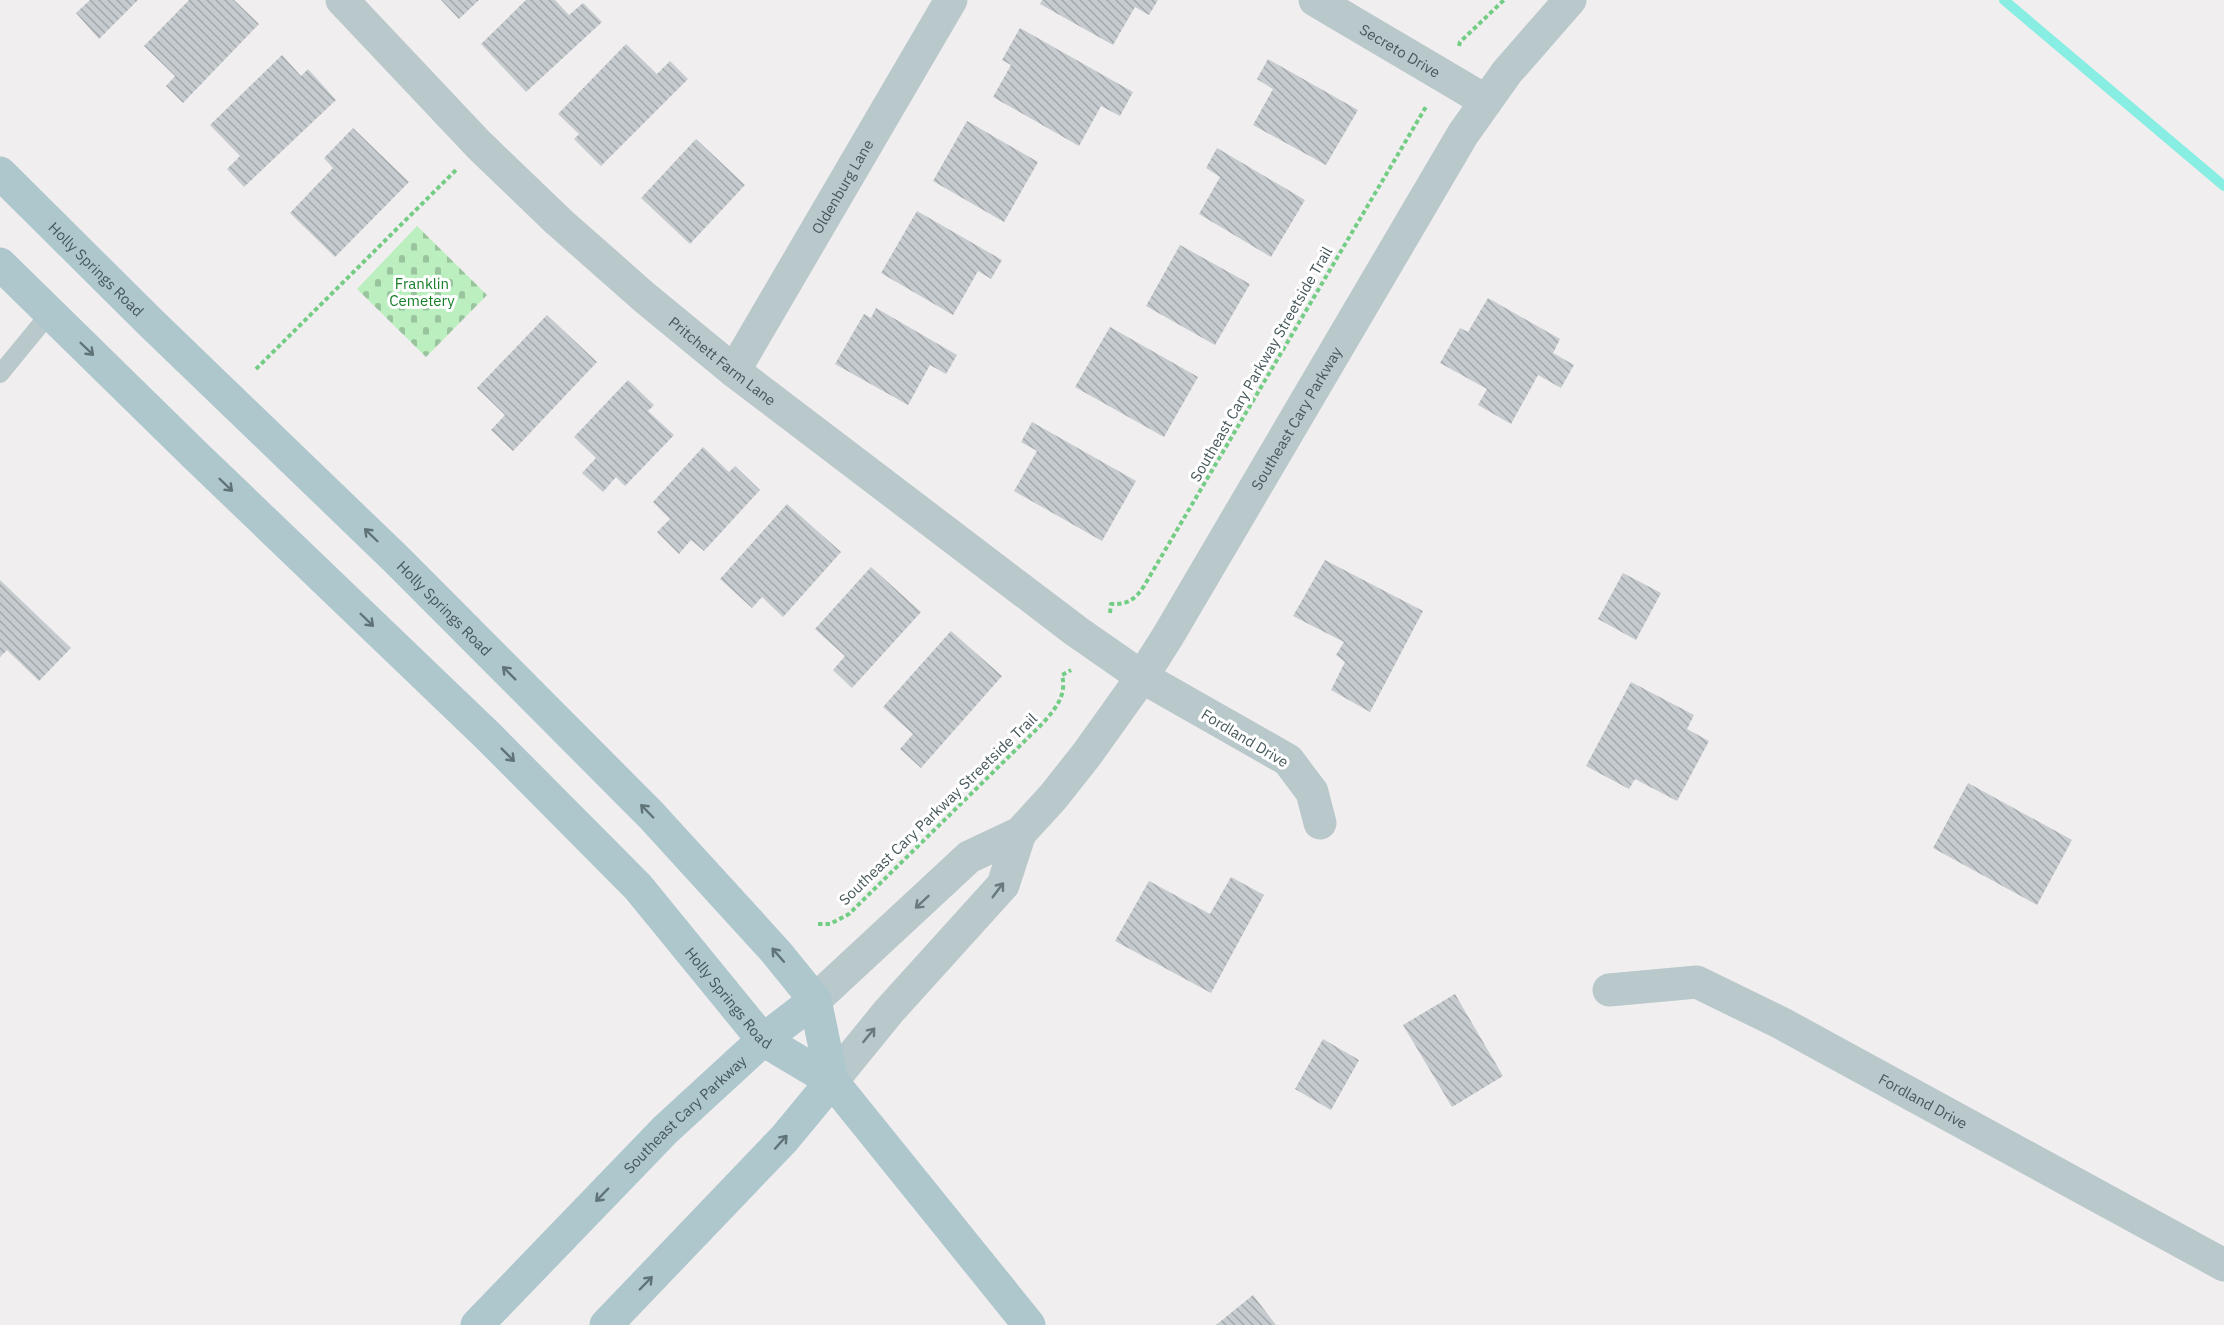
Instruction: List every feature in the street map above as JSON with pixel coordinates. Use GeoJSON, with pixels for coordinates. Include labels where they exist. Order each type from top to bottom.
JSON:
{"type":"FeatureCollection","features":[{"type":"Feature","properties":{"kind":"main road","name":"Holly Springs Road"},"geometry":{"type":"LineString","coordinates":[[0,172],[150,322],[396,560],[651,815],[776,952],[815,1000],[832,1081]]}},
{"type":"Feature","properties":{"kind":"main road","name":"Holly Springs Road"},"geometry":{"type":"LineString","coordinates":[[0,264],[488,736],[638,887],[763,1040],[832,1081],[1029,1325]]}},
{"type":"Feature","properties":{"kind":"main road","name":"Southeast Cary Parkway"},"geometry":{"type":"LineString","coordinates":[[477,1325],[665,1130],[763,1040],[815,1000]]}},
{"type":"Feature","properties":{"kind":"main road","name":"Southeast Cary Parkway"},"geometry":{"type":"LineString","coordinates":[[606,1325],[784,1139],[832,1081]]}},
{"type":"Feature","properties":{"kind":"street","name":"Pritchett Farm Lane"},"geometry":{"type":"LineString","coordinates":[[342,0],[479,145],[610,268],[734,371],[1076,631],[1142,677]]}},
{"type":"Feature","properties":{"kind":"street","name":"Oldenburg Lane"},"geometry":{"type":"LineString","coordinates":[[734,371],[951,0]]}},
{"type":"Feature","properties":{"kind":"street","name":"Secreto Drive"},"geometry":{"type":"LineString","coordinates":[[1314,0],[1486,101]]}},
{"type":"Feature","properties":{"kind":"street","name":"Southeast Cary Parkway"},"geometry":{"type":"LineString","coordinates":[[815,1000],[969,857],[1020,833],[1053,797],[1087,754],[1142,677],[1443,165],[1486,101],[1530,44],[1570,0]]}},
{"type":"Feature","properties":{"kind":"street","name":"Fordland Drive"},"geometry":{"type":"LineString","coordinates":[[1142,677],[1288,760],[1312,792],[1320,823]]}},
{"type":"Feature","properties":{"kind":"street","name":"Southeast Cary Parkway"},"geometry":{"type":"LineString","coordinates":[[832,1081],[889,1011],[1003,885],[1020,833]]}},
{"type":"Feature","properties":{"kind":"street","name":"Fordland Drive"},"geometry":{"type":"LineString","coordinates":[[1609,990],[1697,982],[1791,1029],[2224,1265]]}},
{"type":"Feature","properties":{"kind":"lane"},"geometry":{"type":"LineString","coordinates":[[0,374],[50,313]]}},
{"type":"Feature","properties":{"kind":"path"},"geometry":{"type":"LineString","coordinates":[[1457,53],[1460,42],[1504,0]]}},
{"type":"Feature","properties":{"kind":"path","name":"Southeast Cary Parkway Streetside Trail"},"geometry":{"type":"LineString","coordinates":[[1108,622],[1111,604],[1120,605],[1129,602],[1144,586],[1428,103]]}},
{"type":"Feature","properties":{"kind":"path"},"geometry":{"type":"LineString","coordinates":[[256,369],[456,170]]}},
{"type":"Feature","properties":{"kind":"path","name":"Southeast Cary Parkway Streetside Trail"},"geometry":{"type":"LineString","coordinates":[[818,924],[830,924],[849,914],[1043,723],[1061,698],[1065,686],[1062,675],[1077,667]]}},
{"type":"Feature","properties":{"kind":"green space","name":"Franklin Cemetery"},"geometry":{"type":"Polygon","coordinates":[[[417,226],[487,295],[426,357],[357,289],[417,226]]]}},
{"type":"Feature","properties":{"kind":"building"},"geometry":{"type":"Polygon","coordinates":[[[90,0],[138,0],[99,39],[76,13],[90,0]]]}},
{"type":"Feature","properties":{"kind":"building"},"geometry":{"type":"Polygon","coordinates":[[[189,0],[234,0],[259,24],[183,103],[166,86],[175,76],[144,46],[189,0]]]}},
{"type":"Feature","properties":{"kind":"building"},"geometry":{"type":"Polygon","coordinates":[[[441,0],[479,0],[459,19],[441,0]]]}},
{"type":"Feature","properties":{"kind":"building"},"geometry":{"type":"Polygon","coordinates":[[[526,0],[555,0],[569,15],[583,3],[602,22],[526,92],[481,44],[526,0]]]}},
{"type":"Feature","properties":{"kind":"building"},"geometry":{"type":"Polygon","coordinates":[[[1042,0],[1158,0],[1149,15],[1135,7],[1113,45],[1040,4],[1042,0]]]}},
{"type":"Feature","properties":{"kind":"building"},"geometry":{"type":"Polygon","coordinates":[[[1020,28],[1133,92],[1120,116],[1101,106],[1079,146],[993,97],[1011,65],[1002,60],[1020,28]]]}},
{"type":"Feature","properties":{"kind":"building"},"geometry":{"type":"Polygon","coordinates":[[[626,44],[657,74],[670,61],[688,79],[601,166],[574,139],[579,134],[558,114],[626,44]]]}},
{"type":"Feature","properties":{"kind":"building"},"geometry":{"type":"Polygon","coordinates":[[[282,55],[301,76],[308,69],[336,100],[244,187],[227,169],[240,156],[210,125],[282,55]]]}},
{"type":"Feature","properties":{"kind":"building"},"geometry":{"type":"Polygon","coordinates":[[[1268,59],[1358,110],[1326,165],[1253,125],[1273,89],[1257,79],[1268,59]]]}},
{"type":"Feature","properties":{"kind":"building"},"geometry":{"type":"Polygon","coordinates":[[[967,121],[1038,162],[1004,222],[933,181],[967,121]]]}},
{"type":"Feature","properties":{"kind":"building"},"geometry":{"type":"Polygon","coordinates":[[[353,128],[409,182],[335,257],[290,213],[333,168],[324,158],[353,128]]]}},
{"type":"Feature","properties":{"kind":"building"},"geometry":{"type":"Polygon","coordinates":[[[696,139],[745,185],[690,244],[641,198],[696,139]]]}},
{"type":"Feature","properties":{"kind":"building"},"geometry":{"type":"Polygon","coordinates":[[[1217,148],[1305,200],[1271,257],[1199,214],[1220,177],[1206,168],[1217,148]]]}},
{"type":"Feature","properties":{"kind":"building"},"geometry":{"type":"Polygon","coordinates":[[[917,211],[1002,260],[991,279],[978,271],[953,315],[881,273],[917,211]]]}},
{"type":"Feature","properties":{"kind":"building"},"geometry":{"type":"Polygon","coordinates":[[[1180,245],[1250,284],[1215,345],[1146,306],[1180,245]]]}},
{"type":"Feature","properties":{"kind":"building"},"geometry":{"type":"Polygon","coordinates":[[[1488,298],[1560,339],[1553,353],[1574,365],[1561,388],[1538,375],[1511,424],[1478,405],[1487,389],[1440,363],[1460,328],[1468,332],[1488,298]]]}},
{"type":"Feature","properties":{"kind":"building"},"geometry":{"type":"Polygon","coordinates":[[[876,308],[957,355],[946,374],[930,365],[908,405],[835,364],[864,314],[871,318],[876,308]]]}},
{"type":"Feature","properties":{"kind":"building"},"geometry":{"type":"Polygon","coordinates":[[[547,315],[597,362],[513,451],[491,430],[505,415],[477,388],[547,315]]]}},
{"type":"Feature","properties":{"kind":"building"},"geometry":{"type":"Polygon","coordinates":[[[1110,327],[1198,377],[1164,437],[1075,387],[1110,327]]]}},
{"type":"Feature","properties":{"kind":"building"},"geometry":{"type":"Polygon","coordinates":[[[628,380],[654,405],[648,411],[674,435],[625,486],[616,477],[603,492],[582,473],[596,458],[574,437],[628,380]]]}},
{"type":"Feature","properties":{"kind":"building"},"geometry":{"type":"Polygon","coordinates":[[[1032,422],[1136,481],[1102,541],[1014,491],[1037,451],[1021,442],[1032,422]]]}},
{"type":"Feature","properties":{"kind":"building"},"geometry":{"type":"Polygon","coordinates":[[[703,447],[729,472],[735,466],[760,490],[704,551],[691,540],[679,554],[657,532],[670,519],[653,502],[703,447]]]}},
{"type":"Feature","properties":{"kind":"building"},"geometry":{"type":"Polygon","coordinates":[[[787,504],[841,552],[783,617],[762,597],[752,608],[720,579],[787,504]]]}},
{"type":"Feature","properties":{"kind":"building"},"geometry":{"type":"Polygon","coordinates":[[[1325,560],[1423,611],[1370,712],[1331,690],[1345,662],[1336,655],[1344,642],[1293,616],[1325,560]]]}},
{"type":"Feature","properties":{"kind":"building"},"geometry":{"type":"Polygon","coordinates":[[[871,567],[921,612],[852,688],[833,670],[845,656],[815,629],[871,567]]]}},
{"type":"Feature","properties":{"kind":"building"},"geometry":{"type":"Polygon","coordinates":[[[1623,573],[1661,593],[1636,640],[1598,619],[1623,573]]]}},
{"type":"Feature","properties":{"kind":"building"},"geometry":{"type":"Polygon","coordinates":[[[0,580],[71,648],[39,681],[7,650],[0,657],[0,580]]]}},
{"type":"Feature","properties":{"kind":"building"},"geometry":{"type":"Polygon","coordinates":[[[951,631],[1002,676],[921,768],[900,749],[913,734],[883,707],[951,631]]]}},
{"type":"Feature","properties":{"kind":"building"},"geometry":{"type":"Polygon","coordinates":[[[1631,682],[1694,715],[1687,729],[1709,741],[1677,801],[1635,779],[1629,789],[1586,766],[1631,682]]]}},
{"type":"Feature","properties":{"kind":"building"},"geometry":{"type":"Polygon","coordinates":[[[1968,783],[2072,840],[2037,905],[1933,848],[1968,783]]]}},
{"type":"Feature","properties":{"kind":"building"},"geometry":{"type":"Polygon","coordinates":[[[1231,877],[1264,895],[1211,993],[1115,941],[1149,881],[1210,914],[1231,877]]]}},
{"type":"Feature","properties":{"kind":"building"},"geometry":{"type":"Polygon","coordinates":[[[1455,994],[1503,1076],[1452,1107],[1403,1025],[1455,994]]]}},
{"type":"Feature","properties":{"kind":"building"},"geometry":{"type":"Polygon","coordinates":[[[1323,1039],[1359,1060],[1331,1110],[1295,1089],[1323,1039]]]}},
{"type":"Feature","properties":{"kind":"building"},"geometry":{"type":"Polygon","coordinates":[[[1253,1295],[1276,1325],[1216,1325],[1253,1295]]]}},
{"type":"Feature","properties":{"kind":"waterway"},"geometry":{"type":"LineString","coordinates":[[2004,0],[2224,186]]}}]}
